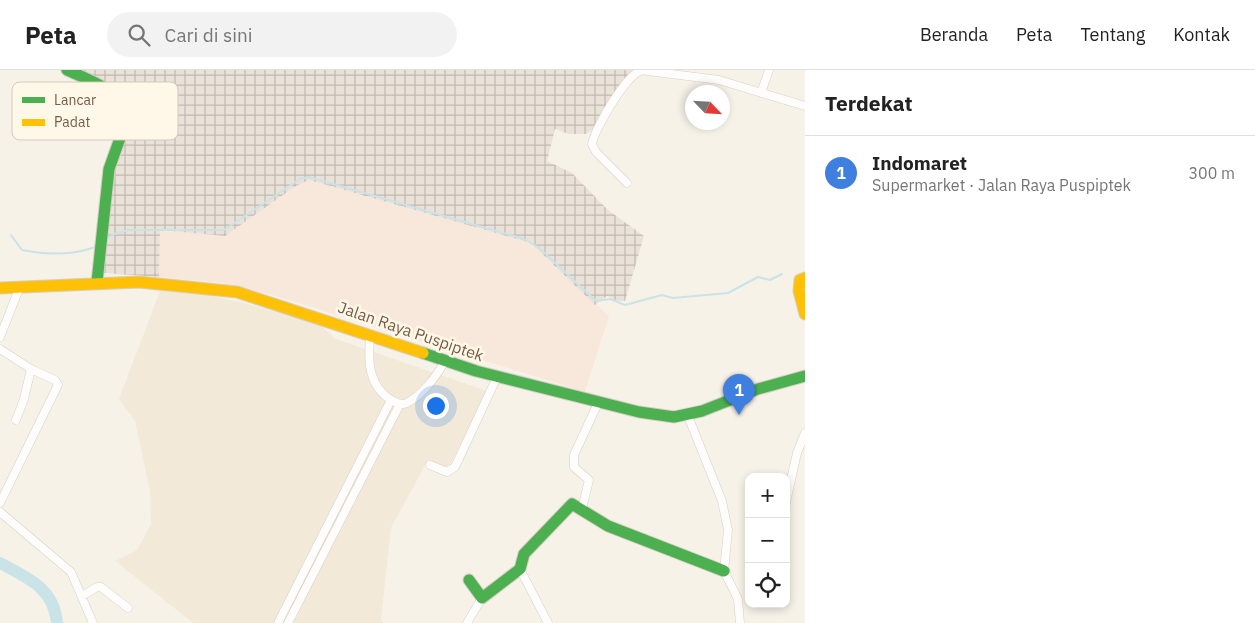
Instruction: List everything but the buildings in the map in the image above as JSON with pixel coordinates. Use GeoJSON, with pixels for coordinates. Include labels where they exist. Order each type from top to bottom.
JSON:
{"type":"FeatureCollection","features":[{"type":"Feature","properties":{"kind":"main road"},"geometry":{"type":"LineString","coordinates":[[67,70],[90,82]]}},
{"type":"Feature","properties":{"kind":"main road"},"geometry":{"type":"LineString","coordinates":[[98,282],[109,169],[119,140]]}},
{"type":"Feature","properties":{"kind":"main road"},"geometry":{"type":"LineString","coordinates":[[805,278],[800,280],[798,288],[805,314]]}},
{"type":"Feature","properties":{"kind":"main road","name":"Jalan Raya Puspiptek"},"geometry":{"type":"LineString","coordinates":[[0,288],[20,289],[98,282],[139,282],[237,292],[497,377],[598,403],[648,414],[674,417],[688,416],[758,389],[805,378]]}},
{"type":"Feature","properties":{"kind":"main road"},"geometry":{"type":"LineString","coordinates":[[469,580],[482,598],[520,569],[524,554],[567,507],[572,504],[608,526],[724,571]]}},
{"type":"Feature","properties":{"kind":"street"},"geometry":{"type":"LineString","coordinates":[[761,93],[769,70]]}},
{"type":"Feature","properties":{"kind":"street"},"geometry":{"type":"LineString","coordinates":[[627,182],[596,152],[592,144],[600,124],[633,73],[655,71],[719,80],[805,106]]}},
{"type":"Feature","properties":{"kind":"street"},"geometry":{"type":"LineString","coordinates":[[0,337],[20,289]]}},
{"type":"Feature","properties":{"kind":"street"},"geometry":{"type":"LineString","coordinates":[[370,336],[369,355],[372,376],[381,393],[400,404],[406,403],[425,388],[446,360]]}},
{"type":"Feature","properties":{"kind":"street"},"geometry":{"type":"LineString","coordinates":[[0,348],[31,369],[55,380],[58,386],[0,503]]}},
{"type":"Feature","properties":{"kind":"street"},"geometry":{"type":"LineString","coordinates":[[16,420],[24,399],[31,369]]}},
{"type":"Feature","properties":{"kind":"street"},"geometry":{"type":"LineString","coordinates":[[430,464],[447,472],[455,467],[497,377]]}},
{"type":"Feature","properties":{"kind":"street"},"geometry":{"type":"LineString","coordinates":[[278,623],[391,400]]}},
{"type":"Feature","properties":{"kind":"street"},"geometry":{"type":"LineString","coordinates":[[582,509],[589,480],[574,467],[574,455],[598,403]]}},
{"type":"Feature","properties":{"kind":"street"},"geometry":{"type":"LineString","coordinates":[[288,623],[400,404]]}},
{"type":"Feature","properties":{"kind":"street"},"geometry":{"type":"LineString","coordinates":[[688,416],[718,486],[728,530],[724,571],[738,600],[740,623]]}},
{"type":"Feature","properties":{"kind":"street"},"geometry":{"type":"LineString","coordinates":[[790,482],[796,453],[805,433]]}},
{"type":"Feature","properties":{"kind":"street"},"geometry":{"type":"LineString","coordinates":[[0,512],[28,538],[68,568],[76,580],[93,623]]}},
{"type":"Feature","properties":{"kind":"street"},"geometry":{"type":"LineString","coordinates":[[520,569],[548,623]]}},
{"type":"Feature","properties":{"kind":"street"},"geometry":{"type":"LineString","coordinates":[[82,596],[101,587],[128,608]]}},
{"type":"Feature","properties":{"kind":"street"},"geometry":{"type":"LineString","coordinates":[[467,623],[482,598]]}},
{"type":"Feature","properties":{"kind":"shaded area"},"geometry":{"type":"Polygon","coordinates":[[[74,70],[635,70],[598,126],[586,134],[569,134],[555,129],[547,161],[572,173],[608,210],[644,236],[625,301],[617,301],[607,296],[595,305],[531,243],[309,180],[296,186],[225,236],[160,230],[159,277],[104,273],[115,158],[121,140],[178,140],[178,82],[89,82],[74,70]]]}},
{"type":"Feature","properties":{"kind":"shaded area"},"geometry":{"type":"Polygon","coordinates":[[[309,180],[531,243],[609,316],[585,392],[276,296],[229,284],[159,277],[160,230],[225,236],[296,186],[309,180]]]}},
{"type":"Feature","properties":{"kind":"shaded area"},"geometry":{"type":"Polygon","coordinates":[[[160,291],[206,295],[245,303],[320,325],[336,339],[487,391],[450,465],[444,467],[428,460],[391,528],[381,619],[383,623],[193,623],[115,561],[137,550],[151,524],[150,491],[135,421],[119,399],[160,291]]]}},
{"type":"Feature","properties":{"kind":"waterway"},"geometry":{"type":"LineString","coordinates":[[105,240],[114,234],[128,230],[224,230],[300,179],[309,177],[524,239],[538,247],[596,301],[610,299],[625,305],[662,295],[673,298],[728,293],[758,277],[770,280],[782,274]]}},
{"type":"Feature","properties":{"kind":"waterway"},"geometry":{"type":"LineString","coordinates":[[11,235],[22,250],[31,252],[68,253],[95,247]]}},
{"type":"Feature","properties":{"kind":"waterway"},"geometry":{"type":"LineString","coordinates":[[0,563],[30,579],[45,593],[51,601],[57,623]]}},
{"type":"Feature","properties":{"kind":"traffic: fast"},"geometry":{"type":"LineString","coordinates":[[67,70],[94,82]]}},
{"type":"Feature","properties":{"kind":"traffic: fast"},"geometry":{"type":"LineString","coordinates":[[97,282],[109,169],[119,140]]}},
{"type":"Feature","properties":{"kind":"traffic: fast"},"geometry":{"type":"LineString","coordinates":[[423,353],[476,371],[639,412],[674,417],[702,411],[758,389],[805,376]]}},
{"type":"Feature","properties":{"kind":"traffic: fast"},"geometry":{"type":"LineString","coordinates":[[469,580],[482,598],[520,569],[524,554],[572,504],[608,526],[724,571]]}},
{"type":"Feature","properties":{"kind":"traffic: slow"},"geometry":{"type":"LineString","coordinates":[[805,278],[800,280],[799,291],[805,314]]}},
{"type":"Feature","properties":{"kind":"traffic: slow"},"geometry":{"type":"LineString","coordinates":[[0,288],[139,282],[237,292],[423,353]]}},
{"type":"Feature","properties":{"kind":"place","name":"Indomaret"},"geometry":{"type":"Point","coordinates":[739,415]}}]}
